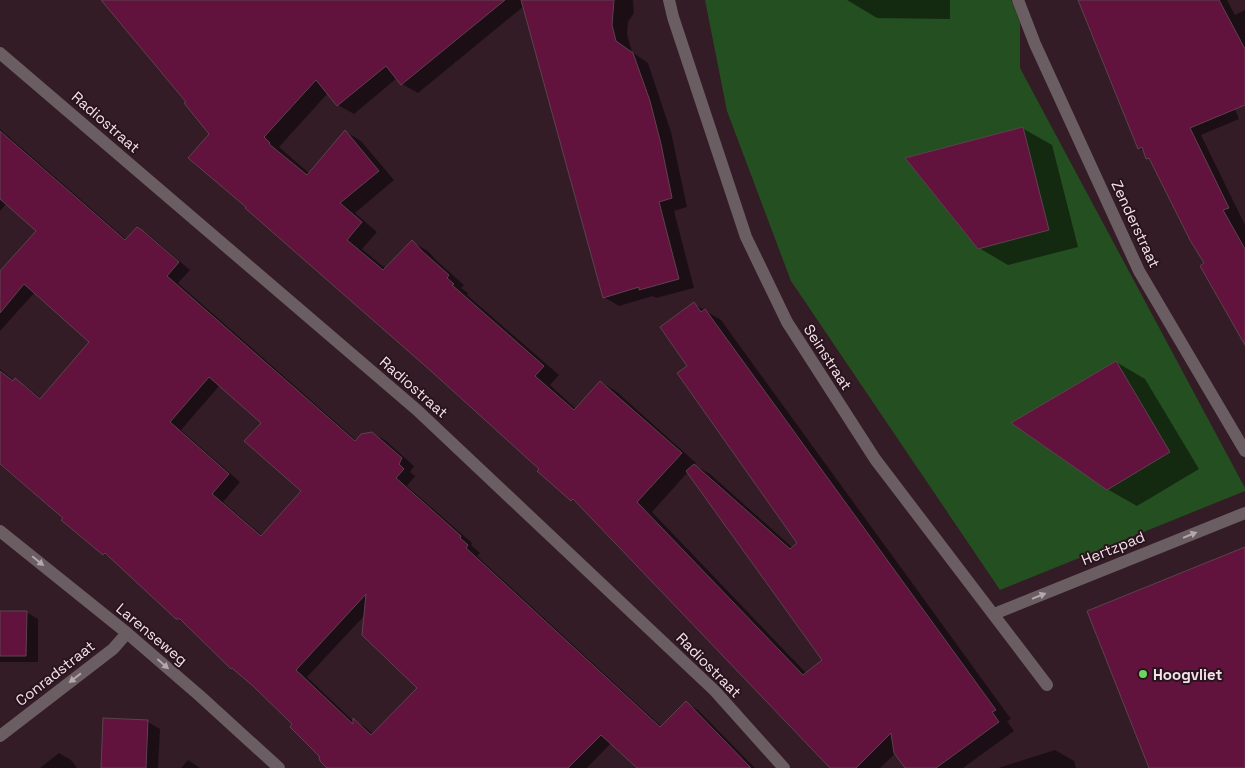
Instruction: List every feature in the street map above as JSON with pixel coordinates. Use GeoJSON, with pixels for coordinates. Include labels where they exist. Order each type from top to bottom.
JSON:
{"type":"FeatureCollection","features":[{"type":"Feature","properties":{"kind":"street","name":"Seinstraat"},"geometry":{"type":"LineString","coordinates":[[669,0],[746,237],[787,322],[875,459],[1046,685]]}},
{"type":"Feature","properties":{"kind":"street","name":"Zenderstraat"},"geometry":{"type":"LineString","coordinates":[[1018,0],[1035,44],[1139,271],[1245,451]]}},
{"type":"Feature","properties":{"kind":"street","name":"Radiostraat"},"geometry":{"type":"LineString","coordinates":[[0,53],[417,410],[715,691],[784,768]]}},
{"type":"Feature","properties":{"kind":"street","name":"Hertzpad"},"geometry":{"type":"LineString","coordinates":[[994,614],[1245,513]]}},
{"type":"Feature","properties":{"kind":"street","name":"Larenseweg"},"geometry":{"type":"LineString","coordinates":[[0,531],[127,633],[279,768]]}},
{"type":"Feature","properties":{"kind":"street","name":"Conradstraat"},"geometry":{"type":"LineString","coordinates":[[0,736],[113,649],[127,633]]}},
{"type":"Feature","properties":{"kind":"green space"},"geometry":{"type":"Polygon","coordinates":[[[705,0],[1011,0],[1020,22],[1020,68],[1245,491],[1000,590],[791,281],[727,111],[705,0]]]}},
{"type":"Feature","properties":{"kind":"building"},"geometry":{"type":"Polygon","coordinates":[[[101,0],[505,0],[401,85],[386,66],[337,106],[316,80],[264,137],[269,144],[307,175],[345,130],[379,171],[340,203],[362,222],[347,240],[383,270],[412,240],[449,275],[447,278],[454,284],[452,285],[544,366],[535,376],[574,410],[600,381],[682,453],[637,502],[803,675],[822,660],[686,471],[694,464],[790,549],[797,543],[677,373],[687,366],[660,327],[694,302],[701,312],[705,309],[996,710],[992,712],[999,722],[936,768],[905,768],[894,753],[891,733],[856,768],[830,768],[573,499],[571,501],[537,471],[539,469],[431,371],[188,158],[209,134],[184,103],[186,102],[101,0]]]}},
{"type":"Feature","properties":{"kind":"building"},"geometry":{"type":"Polygon","coordinates":[[[521,0],[614,0],[612,25],[616,41],[633,53],[650,101],[661,144],[672,198],[659,202],[679,279],[639,290],[639,287],[603,298],[521,0]]]}},
{"type":"Feature","properties":{"kind":"building"},"geometry":{"type":"Polygon","coordinates":[[[1078,0],[1219,0],[1245,49],[1245,105],[1190,128],[1229,208],[1223,210],[1245,249],[1245,345],[1200,266],[1204,263],[1190,240],[1149,158],[1146,159],[1142,147],[1138,149],[1078,0]]]}},
{"type":"Feature","properties":{"kind":"building"},"geometry":{"type":"Polygon","coordinates":[[[1023,127],[1049,230],[978,249],[905,158],[1023,127]]]}},
{"type":"Feature","properties":{"kind":"building"},"geometry":{"type":"Polygon","coordinates":[[[0,131],[125,240],[137,227],[179,262],[167,276],[355,441],[361,434],[372,432],[402,458],[399,464],[404,469],[396,478],[461,536],[460,538],[468,545],[466,548],[660,727],[686,701],[751,768],[637,768],[601,735],[568,768],[327,768],[320,761],[319,756],[290,727],[292,724],[253,686],[231,669],[180,619],[176,619],[105,553],[103,555],[61,520],[63,518],[0,464],[0,371],[13,381],[15,378],[40,399],[89,342],[24,284],[0,313],[0,271],[36,231],[0,199],[0,131]],[[209,377],[170,422],[229,474],[212,494],[261,536],[301,491],[244,441],[261,423],[209,377]],[[366,594],[296,670],[353,724],[353,718],[371,735],[417,688],[362,635],[366,594]]]}},
{"type":"Feature","properties":{"kind":"building"},"geometry":{"type":"Polygon","coordinates":[[[1116,361],[1170,452],[1107,490],[1011,423],[1116,361]]]}},
{"type":"Feature","properties":{"kind":"building"},"geometry":{"type":"Polygon","coordinates":[[[1245,547],[1245,768],[1149,768],[1087,611],[1245,547]]]}},
{"type":"Feature","properties":{"kind":"building"},"geometry":{"type":"Polygon","coordinates":[[[0,611],[27,611],[26,656],[0,656],[0,611]]]}},
{"type":"Feature","properties":{"kind":"building"},"geometry":{"type":"Polygon","coordinates":[[[103,718],[148,720],[146,768],[101,768],[103,718]]]}},
{"type":"Feature","properties":{"kind":"place","name":"Hoogvliet"},"geometry":{"type":"Point","coordinates":[1143,674]}}]}
